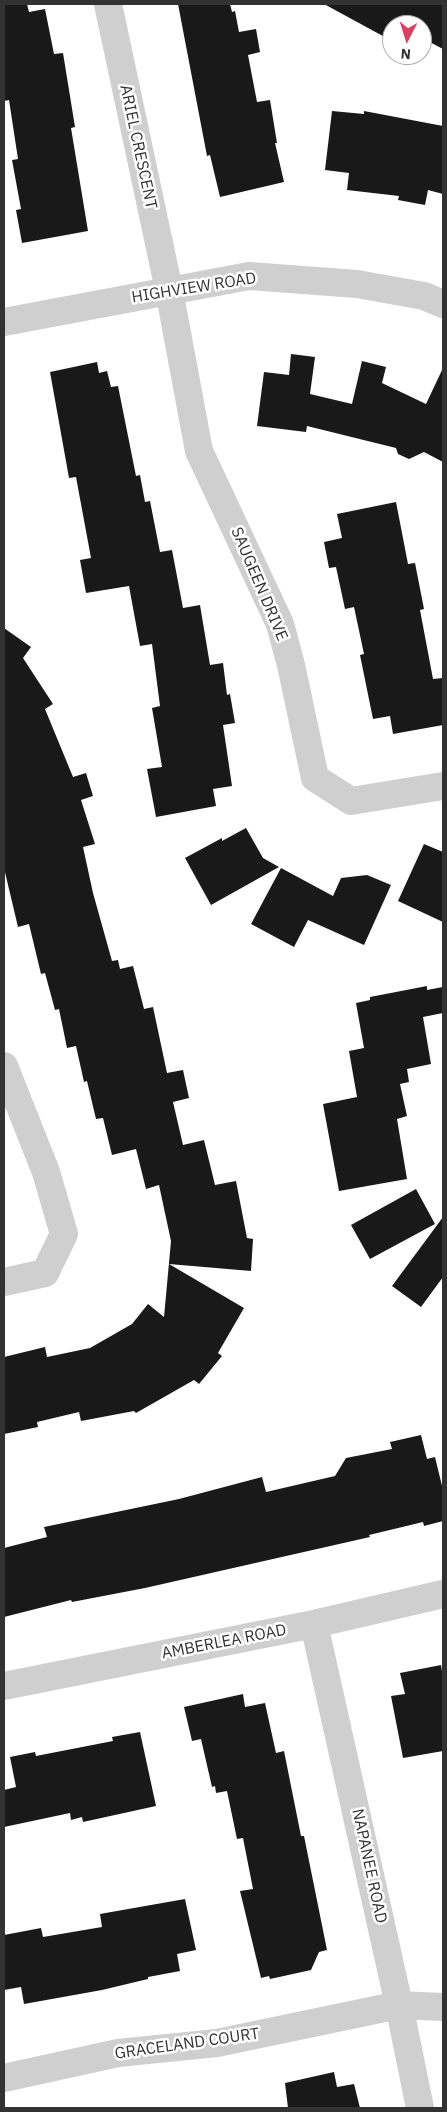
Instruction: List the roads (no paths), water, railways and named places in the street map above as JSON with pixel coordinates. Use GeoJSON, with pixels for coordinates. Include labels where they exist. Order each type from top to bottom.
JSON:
{"type":"FeatureCollection","features":[{"type":"Feature","properties":{"kind":"street","name":"ARIEL CRESCENT"},"geometry":{"type":"LineString","coordinates":[[108,4],[169,290]]}},
{"type":"Feature","properties":{"kind":"street","name":"HIGHVIEW ROAD"},"geometry":{"type":"LineString","coordinates":[[4,322],[249,276],[357,284],[424,296],[443,304]]}},
{"type":"Feature","properties":{"kind":"street","name":"SAUGEEN DRIVE"},"geometry":{"type":"LineString","coordinates":[[169,290],[199,451],[280,624],[291,665],[315,778],[351,801],[443,786]]}},
{"type":"Feature","properties":{"kind":"street"},"geometry":{"type":"LineString","coordinates":[[4,1066],[46,1172],[64,1234],[45,1273],[4,1282]]}},
{"type":"Feature","properties":{"kind":"street","name":"AMBERLEA ROAD"},"geometry":{"type":"LineString","coordinates":[[4,1686],[314,1624],[443,1594]]}},
{"type":"Feature","properties":{"kind":"street","name":"NAPANEE ROAD"},"geometry":{"type":"LineString","coordinates":[[314,1624],[399,2005],[420,2108]]}},
{"type":"Feature","properties":{"kind":"street","name":"GRACELAND COURT"},"geometry":{"type":"LineString","coordinates":[[4,2078],[118,2053],[218,2043],[399,2005],[443,2008]]}}]}
